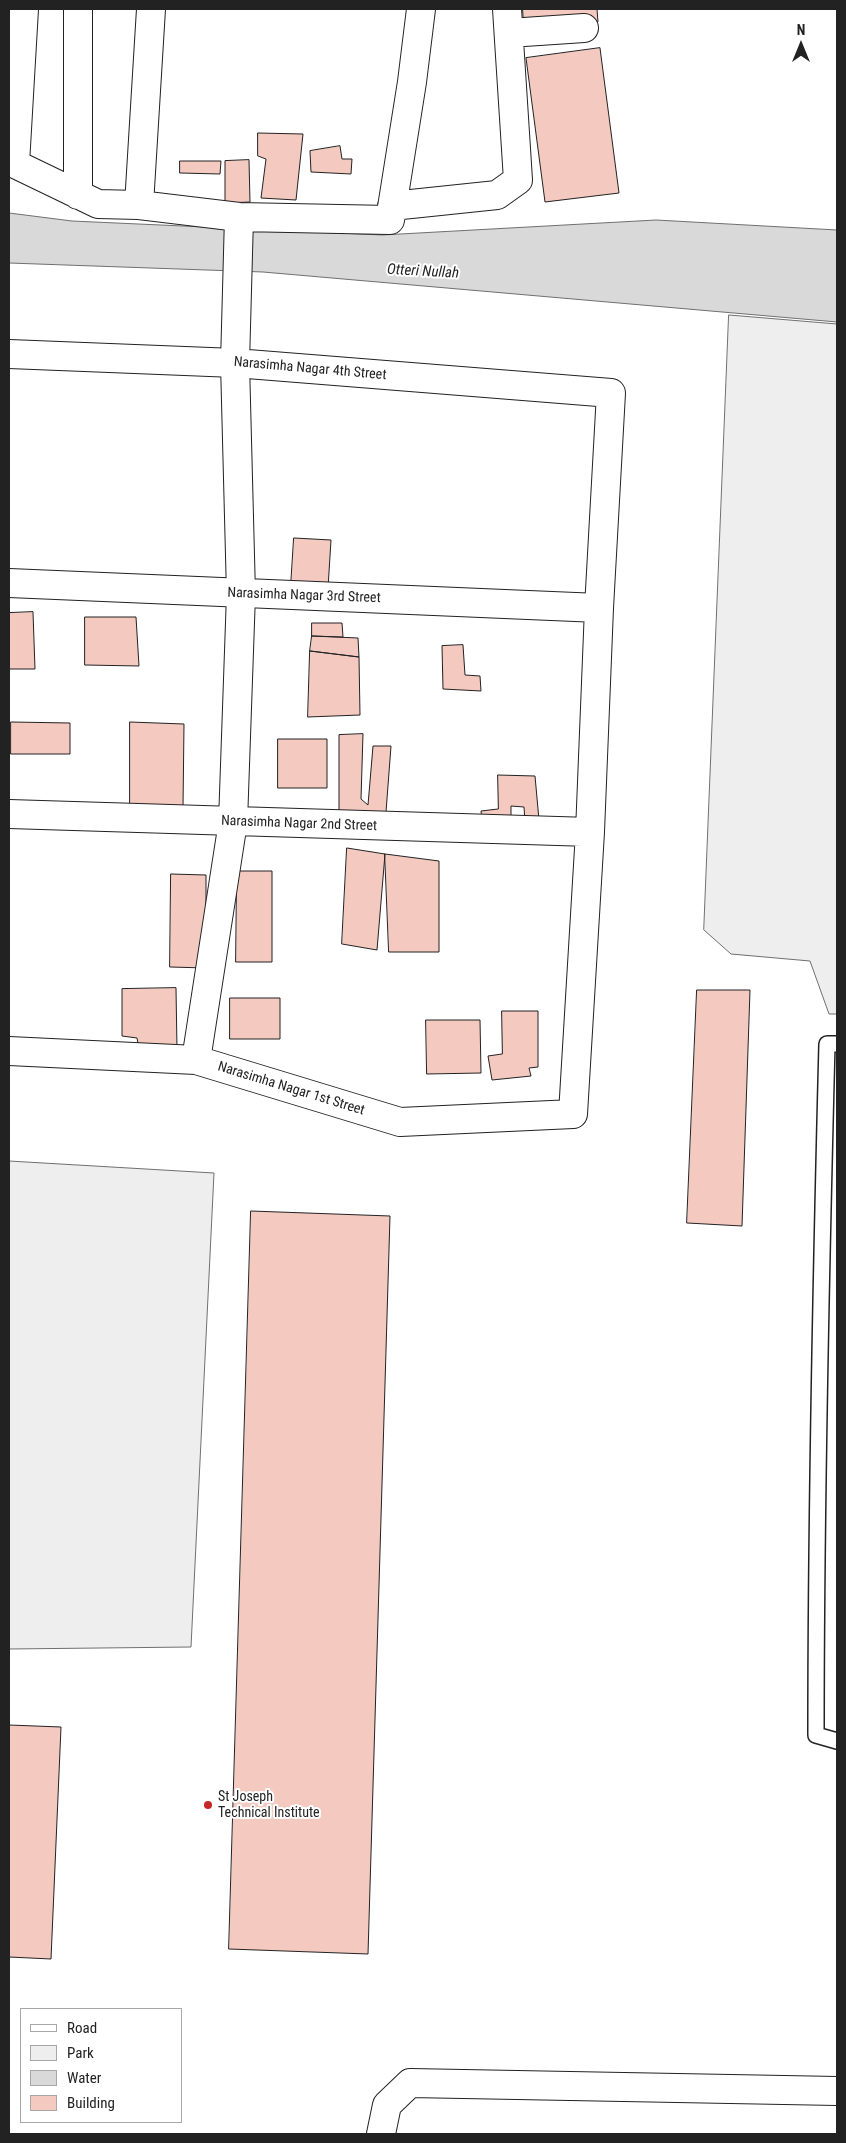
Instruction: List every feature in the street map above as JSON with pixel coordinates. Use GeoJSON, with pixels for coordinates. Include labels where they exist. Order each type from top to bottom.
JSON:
{"type":"FeatureCollection","features":[{"type":"Feature","properties":{"kind":"street"},"geometry":{"type":"LineString","coordinates":[[24,9],[12,163],[98,204],[139,205],[239,219],[390,220],[412,82],[421,9]]}},
{"type":"Feature","properties":{"kind":"street"},"geometry":{"type":"LineString","coordinates":[[78,9],[78,195]]}},
{"type":"Feature","properties":{"kind":"street"},"geometry":{"type":"LineString","coordinates":[[139,205],[151,9]]}},
{"type":"Feature","properties":{"kind":"street"},"geometry":{"type":"LineString","coordinates":[[392,206],[497,195],[518,180],[508,21],[584,28]]}},
{"type":"Feature","properties":{"kind":"street"},"geometry":{"type":"LineString","coordinates":[[196,1060],[233,822],[241,594],[235,363],[239,219]]}},
{"type":"Feature","properties":{"kind":"street","name":"Narasimha Nagar 4th Street"},"geometry":{"type":"LineString","coordinates":[[9,354],[235,363],[611,393],[599,608]]}},
{"type":"Feature","properties":{"kind":"street","name":"Narasimha Nagar 3rd Street"},"geometry":{"type":"LineString","coordinates":[[9,583],[599,608]]}},
{"type":"Feature","properties":{"kind":"street"},"geometry":{"type":"LineString","coordinates":[[590,832],[599,608]]}},
{"type":"Feature","properties":{"kind":"street","name":"Narasimha Nagar 2nd Street"},"geometry":{"type":"LineString","coordinates":[[9,814],[590,832]]}},
{"type":"Feature","properties":{"kind":"street","name":"Narasimha Nagar 1st Street"},"geometry":{"type":"LineString","coordinates":[[9,1051],[196,1060],[400,1122],[573,1114],[590,832]]}},
{"type":"Feature","properties":{"kind":"street"},"geometry":{"type":"LineString","coordinates":[[381,2134],[387,2105],[410,2084],[837,2091]]}},
{"type":"Feature","properties":{"kind":"lane"},"geometry":{"type":"LineString","coordinates":[[837,1044],[827,1044],[820,1311],[816,1735],[837,1741]]}},
{"type":"Feature","properties":{"kind":"green space"},"geometry":{"type":"Polygon","coordinates":[[[729,315],[837,324],[837,1014],[829,1014],[810,961],[731,954],[704,930],[729,315]]]}},
{"type":"Feature","properties":{"kind":"green space"},"geometry":{"type":"Polygon","coordinates":[[[9,1161],[214,1173],[191,1647],[9,1649],[9,1161]]]}},
{"type":"Feature","properties":{"kind":"water","name":"Otteri Nullah"},"geometry":{"type":"Polygon","coordinates":[[[9,213],[72,221],[382,235],[656,220],[837,230],[837,322],[263,272],[9,263],[9,213]]]}},
{"type":"Feature","properties":{"kind":"building"},"geometry":{"type":"Polygon","coordinates":[[[523,9],[597,9],[598,22],[524,26],[523,9]]]}},
{"type":"Feature","properties":{"kind":"building"},"geometry":{"type":"Polygon","coordinates":[[[600,48],[619,193],[545,202],[526,58],[600,48]]]}},
{"type":"Feature","properties":{"kind":"building"},"geometry":{"type":"Polygon","coordinates":[[[258,133],[303,134],[296,200],[261,198],[266,159],[258,156],[258,133]]]}},
{"type":"Feature","properties":{"kind":"building"},"geometry":{"type":"Polygon","coordinates":[[[340,146],[342,159],[352,159],[351,174],[311,172],[310,151],[340,146]]]}},
{"type":"Feature","properties":{"kind":"building"},"geometry":{"type":"Polygon","coordinates":[[[249,160],[250,202],[225,203],[225,161],[249,160]]]}},
{"type":"Feature","properties":{"kind":"building"},"geometry":{"type":"Polygon","coordinates":[[[180,161],[221,161],[220,174],[180,173],[180,161]]]}},
{"type":"Feature","properties":{"kind":"building"},"geometry":{"type":"Polygon","coordinates":[[[294,538],[331,540],[328,588],[291,586],[294,538]]]}},
{"type":"Feature","properties":{"kind":"building"},"geometry":{"type":"Polygon","coordinates":[[[33,612],[35,669],[9,669],[9,613],[33,612]]]}},
{"type":"Feature","properties":{"kind":"building"},"geometry":{"type":"Polygon","coordinates":[[[85,617],[136,617],[139,666],[85,665],[85,617]]]}},
{"type":"Feature","properties":{"kind":"building"},"geometry":{"type":"Polygon","coordinates":[[[312,623],[342,623],[343,637],[312,636],[312,623]]]}},
{"type":"Feature","properties":{"kind":"building"},"geometry":{"type":"Polygon","coordinates":[[[312,636],[358,638],[359,657],[310,651],[312,636]]]}},
{"type":"Feature","properties":{"kind":"building"},"geometry":{"type":"Polygon","coordinates":[[[463,645],[465,675],[480,676],[481,691],[443,689],[442,646],[463,645]]]}},
{"type":"Feature","properties":{"kind":"building"},"geometry":{"type":"Polygon","coordinates":[[[310,651],[359,657],[360,715],[308,717],[310,651]]]}},
{"type":"Feature","properties":{"kind":"building"},"geometry":{"type":"Polygon","coordinates":[[[11,722],[70,723],[70,754],[11,754],[11,722]]]}},
{"type":"Feature","properties":{"kind":"building"},"geometry":{"type":"Polygon","coordinates":[[[130,722],[184,724],[183,808],[130,809],[130,722]]]}},
{"type":"Feature","properties":{"kind":"building"},"geometry":{"type":"Polygon","coordinates":[[[363,734],[361,799],[368,805],[373,746],[391,746],[386,812],[339,811],[339,735],[363,734]]]}},
{"type":"Feature","properties":{"kind":"building"},"geometry":{"type":"Polygon","coordinates":[[[278,739],[327,739],[327,788],[278,788],[278,739]]]}},
{"type":"Feature","properties":{"kind":"building"},"geometry":{"type":"Polygon","coordinates":[[[498,775],[535,776],[539,820],[525,822],[524,807],[511,806],[511,821],[482,820],[481,811],[498,809],[498,775]]]}},
{"type":"Feature","properties":{"kind":"building"},"geometry":{"type":"Polygon","coordinates":[[[347,848],[385,854],[377,950],[342,944],[347,848]]]}},
{"type":"Feature","properties":{"kind":"building"},"geometry":{"type":"Polygon","coordinates":[[[385,854],[439,861],[439,952],[389,952],[385,854]]]}},
{"type":"Feature","properties":{"kind":"building"},"geometry":{"type":"Polygon","coordinates":[[[237,871],[272,871],[272,962],[236,962],[237,871]]]}},
{"type":"Feature","properties":{"kind":"building"},"geometry":{"type":"Polygon","coordinates":[[[171,874],[206,875],[206,968],[170,967],[171,874]]]}},
{"type":"Feature","properties":{"kind":"building"},"geometry":{"type":"Polygon","coordinates":[[[176,988],[177,1049],[139,1049],[137,1038],[122,1036],[122,989],[176,988]]]}},
{"type":"Feature","properties":{"kind":"building"},"geometry":{"type":"Polygon","coordinates":[[[697,990],[750,990],[742,1226],[687,1223],[697,990]]]}},
{"type":"Feature","properties":{"kind":"building"},"geometry":{"type":"Polygon","coordinates":[[[230,998],[280,998],[280,1039],[230,1039],[230,998]]]}},
{"type":"Feature","properties":{"kind":"building"},"geometry":{"type":"Polygon","coordinates":[[[502,1011],[538,1011],[538,1067],[529,1068],[531,1076],[492,1080],[488,1056],[502,1054],[502,1011]]]}},
{"type":"Feature","properties":{"kind":"building"},"geometry":{"type":"Polygon","coordinates":[[[426,1020],[480,1020],[481,1073],[427,1074],[426,1020]]]}},
{"type":"Feature","properties":{"kind":"building"},"geometry":{"type":"Polygon","coordinates":[[[251,1211],[390,1216],[368,1954],[229,1949],[251,1211]]]}},
{"type":"Feature","properties":{"kind":"building"},"geometry":{"type":"Polygon","coordinates":[[[9,1725],[61,1727],[51,1959],[9,1957],[9,1725]]]}},
{"type":"Feature","properties":{"kind":"place","name":"St Joseph Technical Institute"},"geometry":{"type":"Point","coordinates":[208,1805]}}]}
